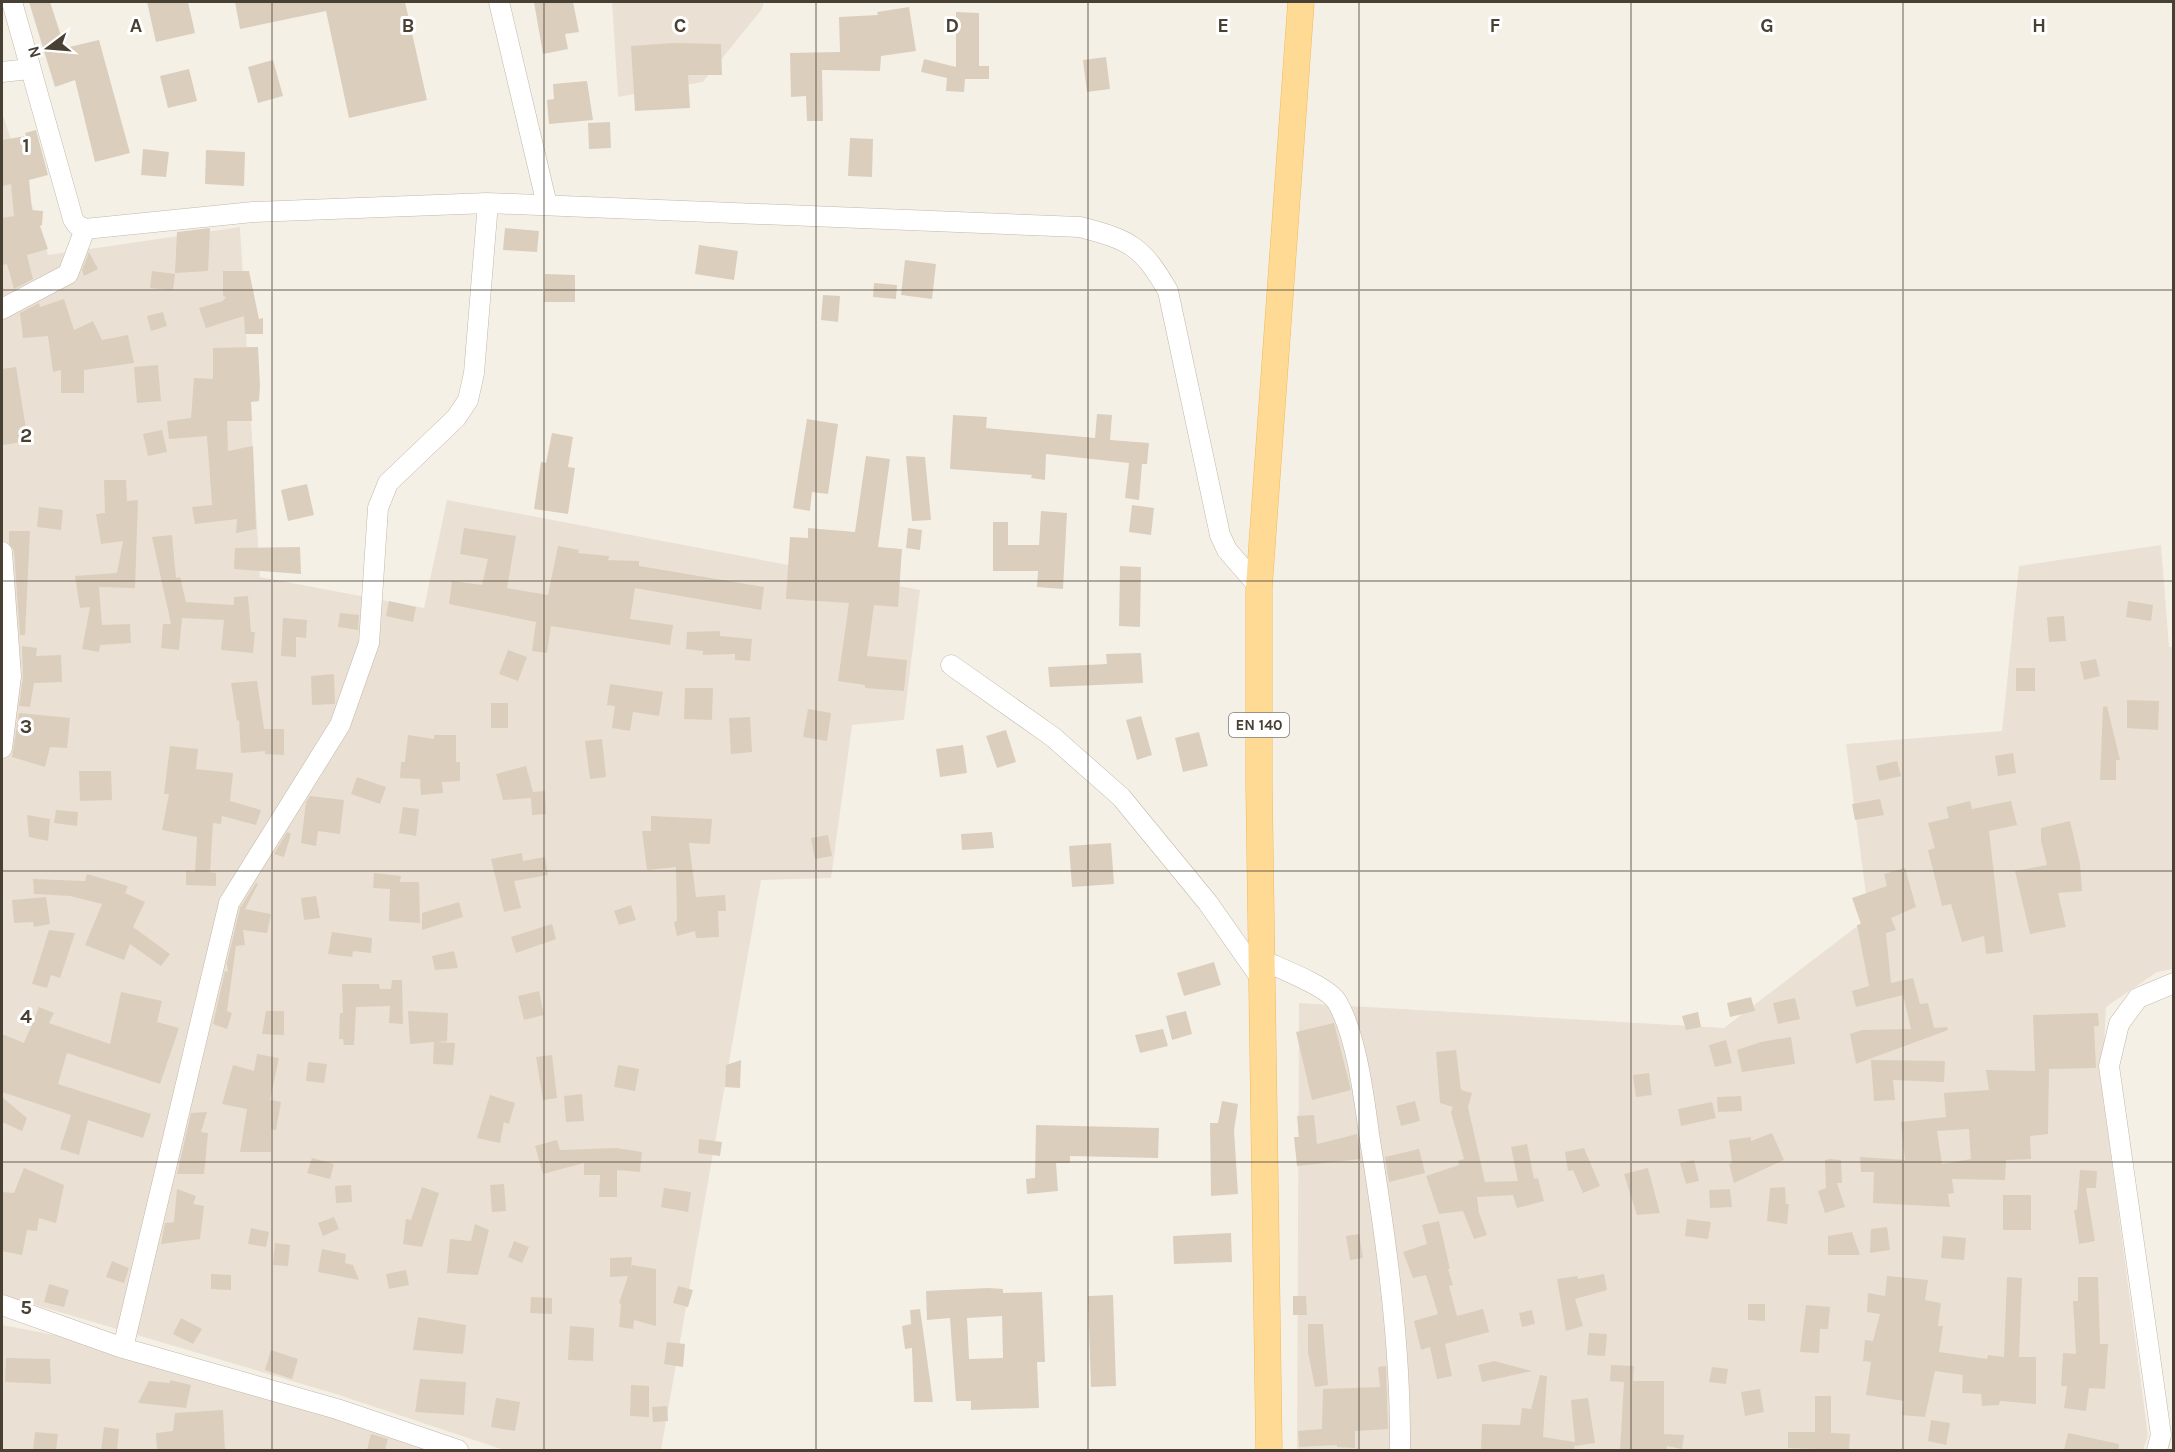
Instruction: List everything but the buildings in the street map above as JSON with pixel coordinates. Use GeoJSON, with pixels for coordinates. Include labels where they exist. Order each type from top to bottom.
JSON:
{"type":"FeatureCollection","features":[{"type":"Feature","properties":{"kind":"main road","name":"EN 140"},"geometry":{"type":"LineString","coordinates":[[1269,1450],[1259,587],[1301,2]]}},
{"type":"Feature","properties":{"kind":"street"},"geometry":{"type":"LineString","coordinates":[[12,2],[73,219],[77,225],[85,229],[253,212],[488,203],[1080,227],[1120,237],[1152,262],[1168,291],[1220,535],[1227,550],[1259,587]]}},
{"type":"Feature","properties":{"kind":"street"},"geometry":{"type":"LineString","coordinates":[[499,2],[547,205]]}},
{"type":"Feature","properties":{"kind":"street"},"geometry":{"type":"LineString","coordinates":[[2,72],[29,69]]}},
{"type":"Feature","properties":{"kind":"street"},"geometry":{"type":"LineString","coordinates":[[123,1348],[229,903],[340,725],[369,643],[378,508],[388,483],[456,418],[468,400],[474,373],[488,203]]}},
{"type":"Feature","properties":{"kind":"street"},"geometry":{"type":"LineString","coordinates":[[2,309],[68,274],[85,229]]}},
{"type":"Feature","properties":{"kind":"street"},"geometry":{"type":"LineString","coordinates":[[2,552],[11,676],[2,748]]}},
{"type":"Feature","properties":{"kind":"street"},"geometry":{"type":"LineString","coordinates":[[951,665],[1053,737],[1121,797],[1262,970],[1326,992],[1336,999],[1346,1023],[1363,1093],[1387,1244],[1400,1397],[1400,1450]]}},
{"type":"Feature","properties":{"kind":"street"},"geometry":{"type":"LineString","coordinates":[[2157,1450],[2161,1435],[2109,1066],[2119,1024],[2138,998],[2174,983]]}},
{"type":"Feature","properties":{"kind":"street"},"geometry":{"type":"LineString","coordinates":[[2,1305],[123,1348],[337,1409],[458,1450]]}},
{"type":"Feature","properties":{"kind":"shaded area"},"geometry":{"type":"Polygon","coordinates":[[[612,2],[764,2],[762,9],[703,82],[618,97],[612,2]]]}},
{"type":"Feature","properties":{"kind":"shaded area"},"geometry":{"type":"Polygon","coordinates":[[[2,112],[48,255],[240,227],[260,577],[424,608],[447,500],[920,590],[904,720],[852,725],[831,878],[761,880],[661,1450],[504,1450],[336,1394],[2,1295],[2,112]]]}},
{"type":"Feature","properties":{"kind":"shaded area"},"geometry":{"type":"Polygon","coordinates":[[[2161,545],[2169,647],[2174,647],[2173,969],[2157,972],[2106,1007],[2102,1088],[2148,1436],[2143,1450],[1297,1450],[1299,1003],[1724,1028],[1869,917],[1846,744],[2002,731],[2019,566],[2161,545]]]}},
{"type":"Feature","properties":{"kind":"shaded area"},"geometry":{"type":"Polygon","coordinates":[[[2,1325],[123,1348],[458,1450],[2,1450],[2,1325]]]}}]}
